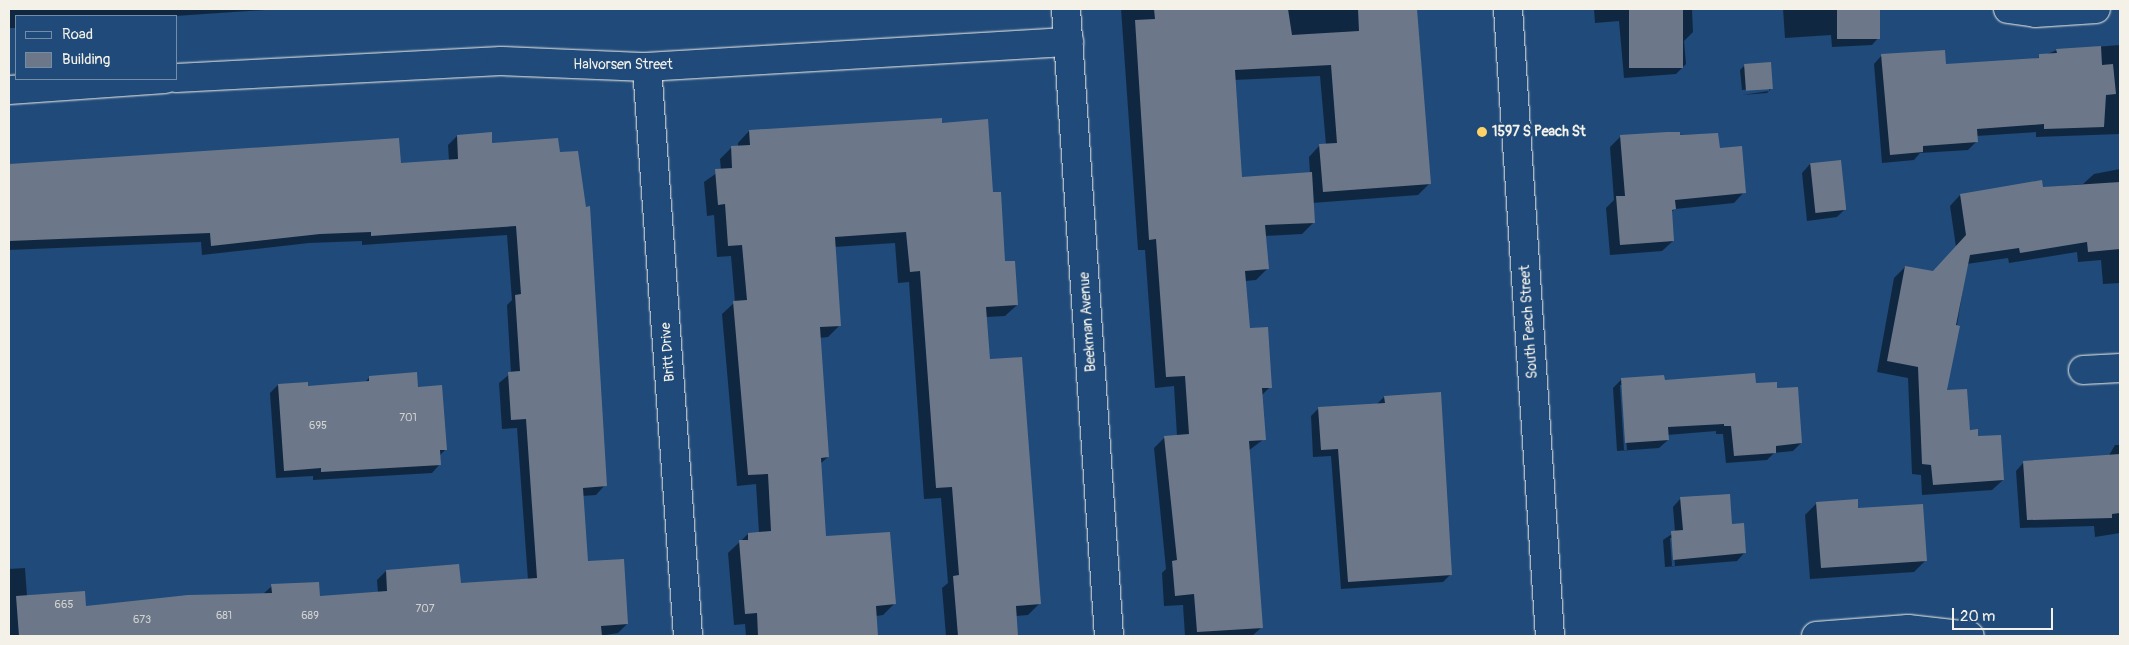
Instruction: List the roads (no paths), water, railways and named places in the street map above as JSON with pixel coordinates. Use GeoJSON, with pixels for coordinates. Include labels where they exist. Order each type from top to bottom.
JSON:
{"type":"FeatureCollection","features":[{"type":"Feature","properties":{"kind":"street","name":"Beekman Avenue"},"geometry":{"type":"LineString","coordinates":[[1066,9],[1109,636]]}},
{"type":"Feature","properties":{"kind":"street","name":"South Peach Street"},"geometry":{"type":"LineString","coordinates":[[1508,9],[1550,636]]}},
{"type":"Feature","properties":{"kind":"street"},"geometry":{"type":"LineString","coordinates":[[2008,9],[2035,13],[2096,9]]}},
{"type":"Feature","properties":{"kind":"street","name":"Halvorsen Street"},"geometry":{"type":"LineString","coordinates":[[178,78],[501,61],[647,67],[1069,42]]}},
{"type":"Feature","properties":{"kind":"street","name":"Britt Drive"},"geometry":{"type":"LineString","coordinates":[[647,67],[688,636]]}},
{"type":"Feature","properties":{"kind":"street"},"geometry":{"type":"LineString","coordinates":[[9,90],[150,80]]}},
{"type":"Feature","properties":{"kind":"street"},"geometry":{"type":"LineString","coordinates":[[2083,370],[2120,368]]}},
{"type":"Feature","properties":{"kind":"street"},"geometry":{"type":"LineString","coordinates":[[1816,636],[1908,629],[1970,636]]}},
{"type":"Feature","properties":{"kind":"place","name":"1597 S Peach St"},"geometry":{"type":"Point","coordinates":[1482,132]}}]}
